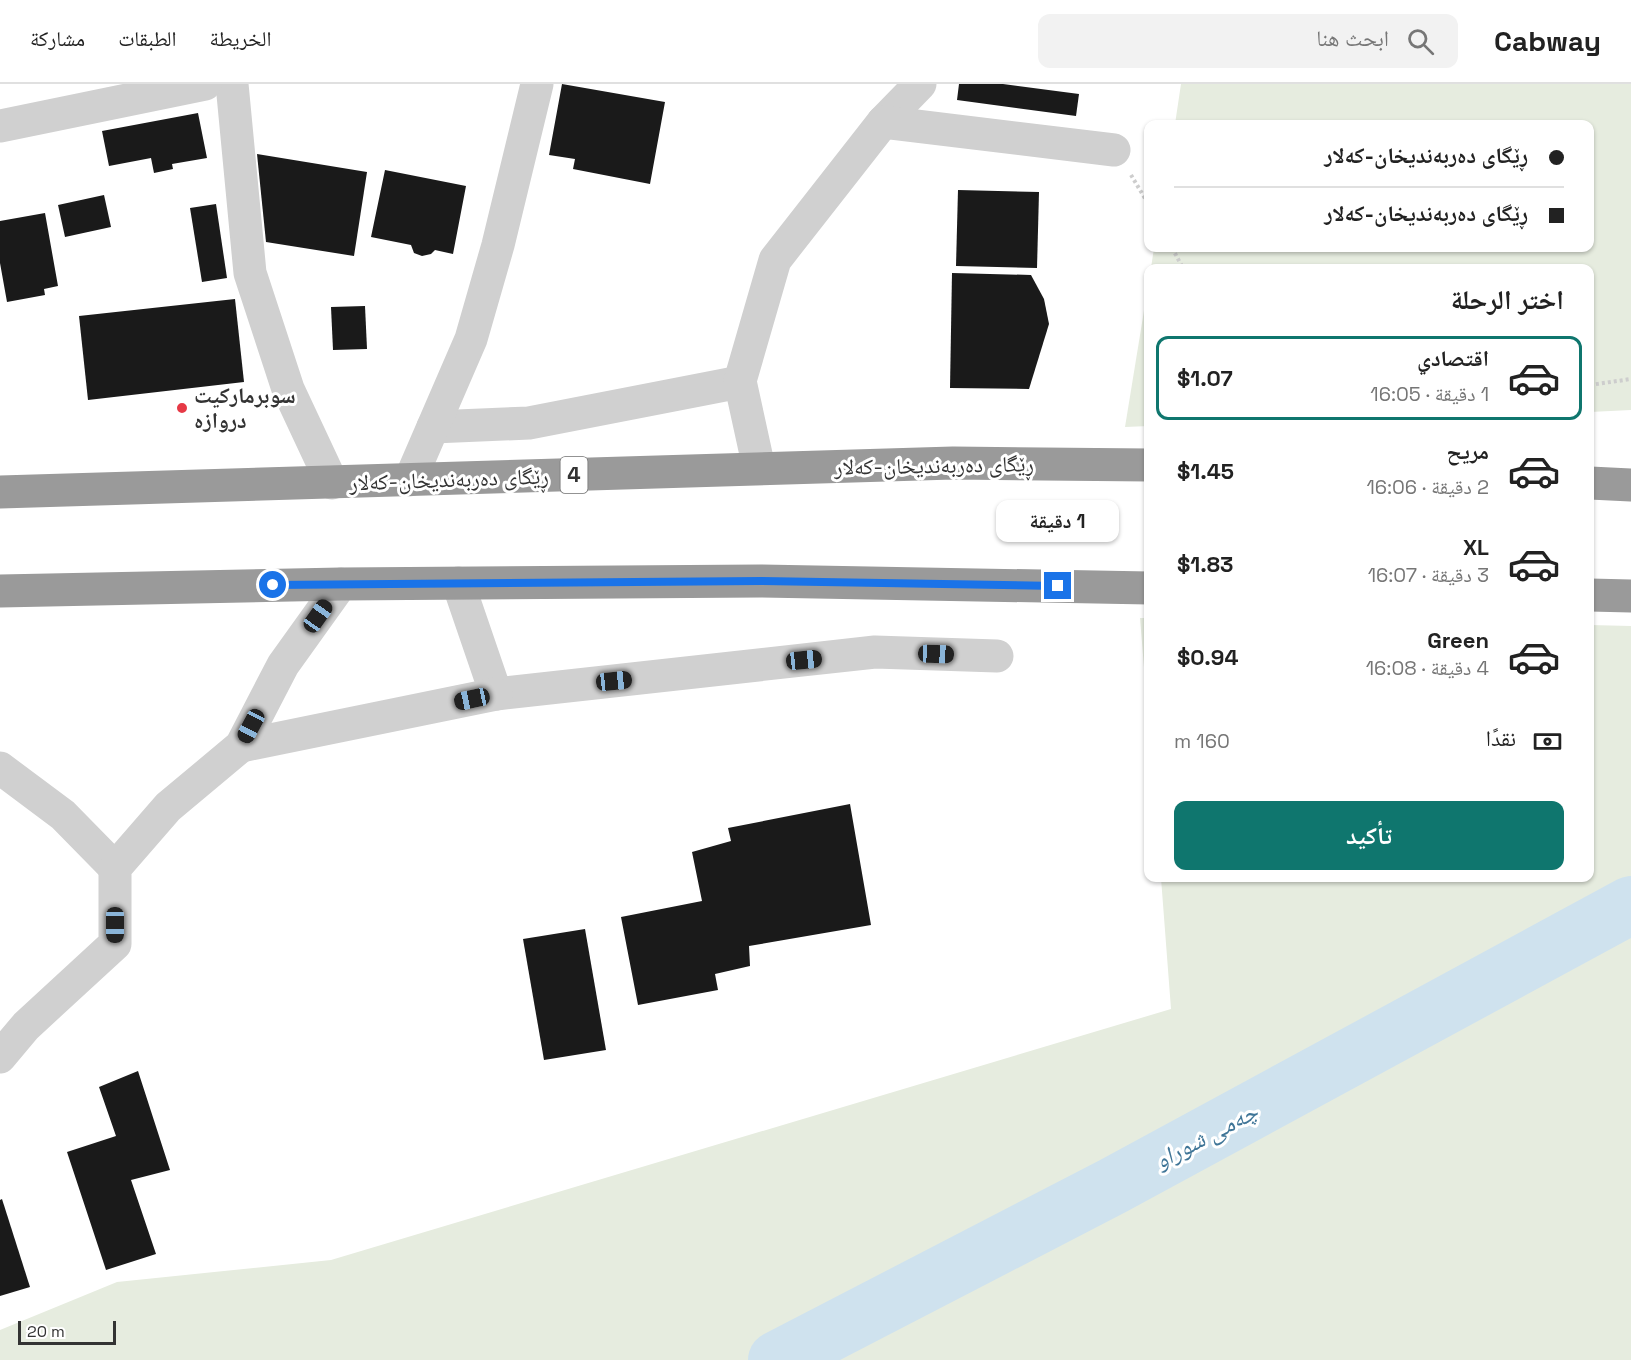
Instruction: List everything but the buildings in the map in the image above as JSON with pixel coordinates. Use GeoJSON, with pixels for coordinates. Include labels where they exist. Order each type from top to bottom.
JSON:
{"type":"FeatureCollection","features":[{"type":"Feature","properties":{"kind":"highway","name":"ڕێگای دەربەندیخان-کەلار"},"geometry":{"type":"LineString","coordinates":[[0,492],[953,463],[1144,465]]}},
{"type":"Feature","properties":{"kind":"highway"},"geometry":{"type":"LineString","coordinates":[[1594,483],[1631,485]]}},
{"type":"Feature","properties":{"kind":"highway"},"geometry":{"type":"LineString","coordinates":[[0,591],[341,584],[761,581],[1144,588]]}},
{"type":"Feature","properties":{"kind":"highway"},"geometry":{"type":"LineString","coordinates":[[1594,596],[1631,596]]}},
{"type":"Feature","properties":{"kind":"street"},"geometry":{"type":"LineString","coordinates":[[0,126],[205,84]]}},
{"type":"Feature","properties":{"kind":"street"},"geometry":{"type":"LineString","coordinates":[[232,84],[250,273],[288,389],[332,483]]}},
{"type":"Feature","properties":{"kind":"street"},"geometry":{"type":"LineString","coordinates":[[410,480],[471,339],[498,245],[537,84]]}},
{"type":"Feature","properties":{"kind":"street"},"geometry":{"type":"LineString","coordinates":[[759,468],[740,382],[774,260],[883,122],[920,84]]}},
{"type":"Feature","properties":{"kind":"street"},"geometry":{"type":"LineString","coordinates":[[883,122],[1113,150]]}},
{"type":"Feature","properties":{"kind":"street"},"geometry":{"type":"LineString","coordinates":[[433,427],[529,423],[740,382]]}},
{"type":"Feature","properties":{"kind":"street"},"geometry":{"type":"LineString","coordinates":[[0,1057],[26,1026],[115,944],[115,868],[168,807],[241,746],[283,665],[341,584]]}},
{"type":"Feature","properties":{"kind":"street"},"geometry":{"type":"LineString","coordinates":[[458,584],[496,694]]}},
{"type":"Feature","properties":{"kind":"street"},"geometry":{"type":"LineString","coordinates":[[241,746],[496,694],[875,652],[997,656]]}},
{"type":"Feature","properties":{"kind":"street"},"geometry":{"type":"LineString","coordinates":[[0,768],[63,815],[115,868]]}},
{"type":"Feature","properties":{"kind":"path"},"geometry":{"type":"LineString","coordinates":[[1594,385],[1631,380]]}},
{"type":"Feature","properties":{"kind":"shaded area"},"geometry":{"type":"Polygon","coordinates":[[[1181,84],[1631,84],[1631,410],[1594,412],[1594,264],[1152,264],[1153,252],[1594,252],[1594,120],[1176,120],[1181,84]]]}},
{"type":"Feature","properties":{"kind":"shaded area"},"geometry":{"type":"Polygon","coordinates":[[[1144,311],[1144,426],[1125,427],[1144,311]]]}},
{"type":"Feature","properties":{"kind":"shaded area"},"geometry":{"type":"Polygon","coordinates":[[[1140,618],[1144,618],[1144,667],[1140,618]]]}},
{"type":"Feature","properties":{"kind":"shaded area"},"geometry":{"type":"Polygon","coordinates":[[[1594,625],[1631,626],[1631,1360],[0,1360],[0,1330],[117,1282],[331,1260],[1171,1009],[1161,882],[1594,882],[1594,625]]]}},
{"type":"Feature","properties":{"kind":"waterway","name":"چەمی شوراو"},"geometry":{"type":"LineString","coordinates":[[777,1360],[1113,1186],[1631,905]]}},
{"type":"Feature","properties":{"kind":"place","name":"سوبرماركيت دروازه"},"geometry":{"type":"Point","coordinates":[182,408]}},
{"type":"Feature","properties":{"kind":"route"},"geometry":{"type":"LineString","coordinates":[[273,585],[761,581],[1058,586]]}}]}
